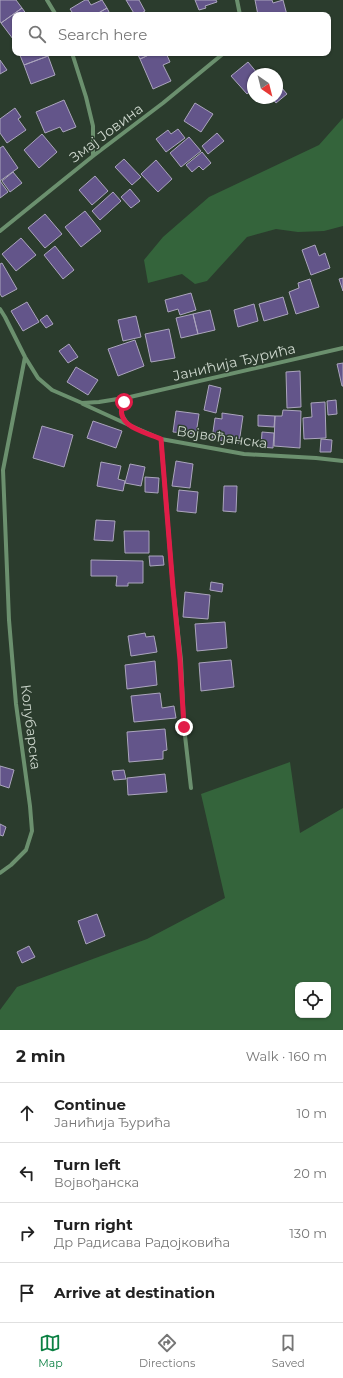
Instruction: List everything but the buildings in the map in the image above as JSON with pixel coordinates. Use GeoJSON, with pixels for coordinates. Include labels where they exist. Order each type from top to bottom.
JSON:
{"type":"FeatureCollection","features":[{"type":"Feature","properties":{"kind":"street"},"geometry":{"type":"LineString","coordinates":[[47,0],[54,12]]}},
{"type":"Feature","properties":{"kind":"street"},"geometry":{"type":"LineString","coordinates":[[237,0],[239,12]]}},
{"type":"Feature","properties":{"kind":"street"},"geometry":{"type":"LineString","coordinates":[[73,56],[86,96],[93,126],[93,156]]}},
{"type":"Feature","properties":{"kind":"street","name":"Змај Јовина"},"geometry":{"type":"LineString","coordinates":[[0,231],[220,56]]}},
{"type":"Feature","properties":{"kind":"street","name":"Јанићија Ђурића"},"geometry":{"type":"LineString","coordinates":[[0,309],[25,357],[38,378],[52,390],[82,403],[130,397],[343,348]]}},
{"type":"Feature","properties":{"kind":"street","name":"Колубарска"},"geometry":{"type":"LineString","coordinates":[[0,873],[11,865],[26,850],[32,831],[16,704],[10,635],[3,470],[25,357]]}},
{"type":"Feature","properties":{"kind":"street"},"geometry":{"type":"LineString","coordinates":[[129,425],[121,416],[121,407],[130,397]]}},
{"type":"Feature","properties":{"kind":"street","name":"Војвођанска"},"geometry":{"type":"LineString","coordinates":[[82,403],[161,439],[244,454],[343,461]]}},
{"type":"Feature","properties":{"kind":"street"},"geometry":{"type":"LineString","coordinates":[[161,439],[180,660],[184,727],[191,788]]}},
{"type":"Feature","properties":{"kind":"green space"},"geometry":{"type":"Polygon","coordinates":[[[343,118],[343,226],[324,231],[298,232],[276,229],[247,237],[207,281],[195,284],[182,274],[148,283],[144,260],[163,237],[209,197],[319,145],[343,118]]]}},
{"type":"Feature","properties":{"kind":"green space"},"geometry":{"type":"Polygon","coordinates":[[[290,762],[300,833],[343,808],[343,1030],[0,1030],[0,1010],[17,987],[147,939],[225,898],[201,794],[290,762]]]}},
{"type":"Feature","properties":{"kind":"route"},"geometry":{"type":"LineString","coordinates":[[124,402],[121,407],[121,416],[129,425],[161,439],[180,660],[184,727]]}}]}
